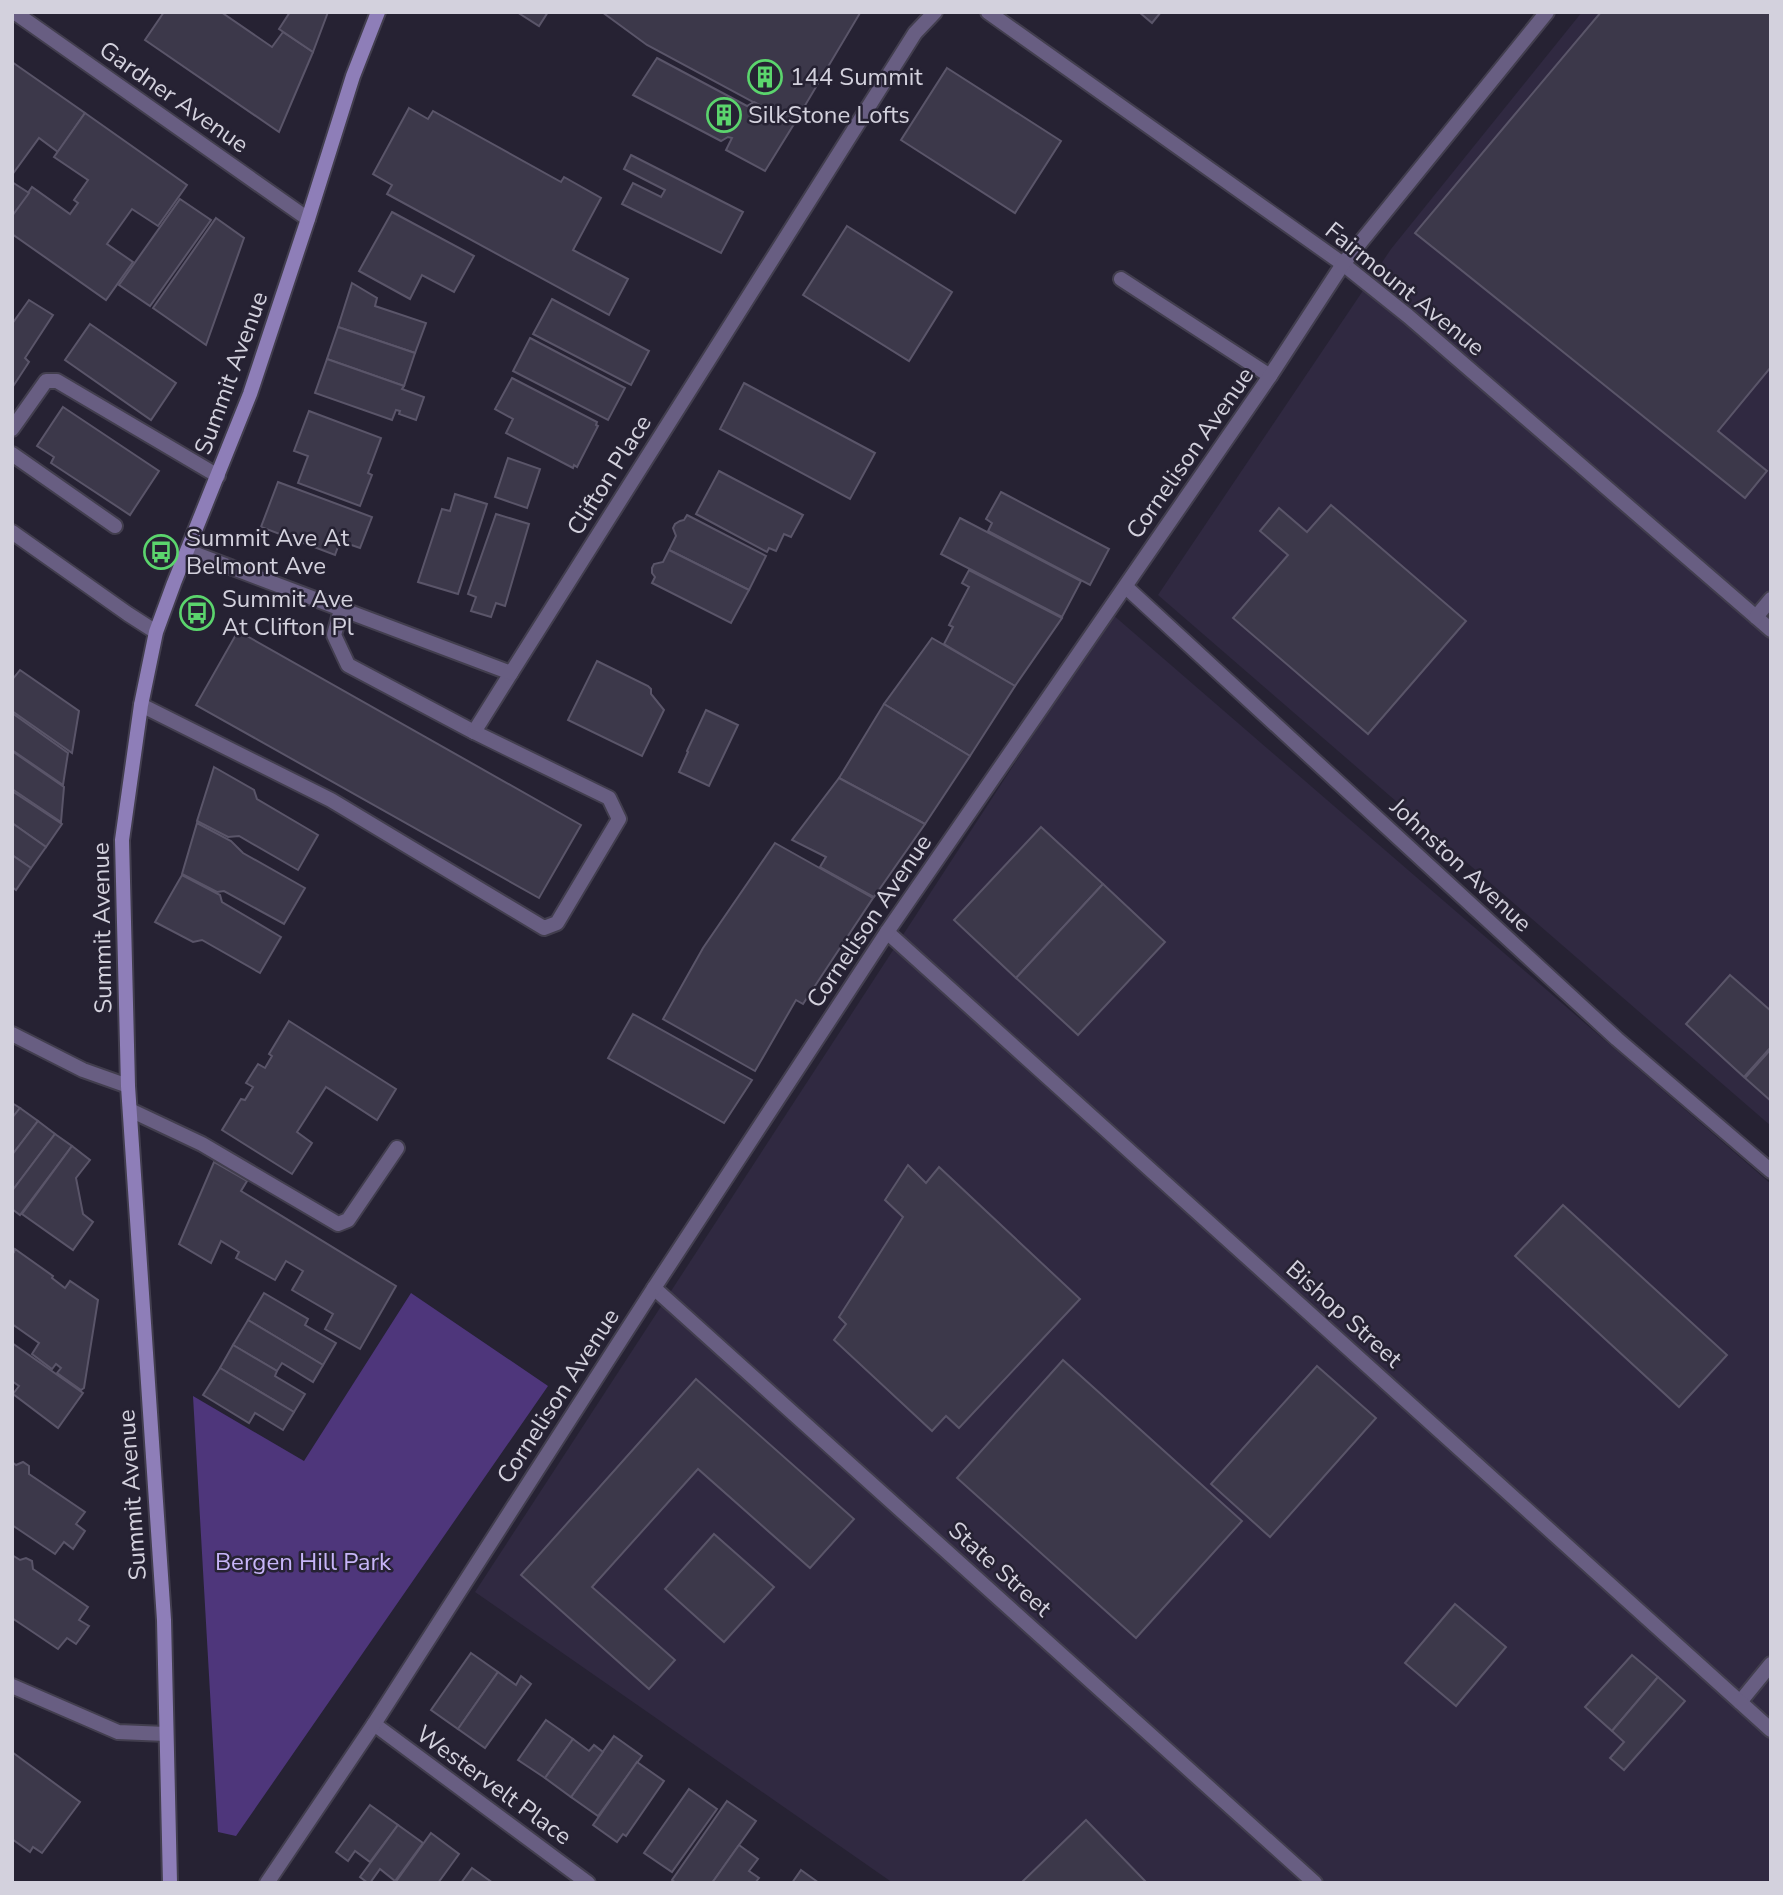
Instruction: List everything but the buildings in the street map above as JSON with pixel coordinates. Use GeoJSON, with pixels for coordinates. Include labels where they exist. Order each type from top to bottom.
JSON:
{"type":"FeatureCollection","features":[{"type":"Feature","properties":{"kind":"main road","name":"Summit Avenue"},"geometry":{"type":"LineString","coordinates":[[170,1883],[163,1620],[128,1086],[122,840],[141,705],[156,632],[250,394],[353,76],[378,12]]}},
{"type":"Feature","properties":{"kind":"street","name":"Gardner Avenue"},"geometry":{"type":"LineString","coordinates":[[14,12],[308,219]]}},
{"type":"Feature","properties":{"kind":"street","name":"Clifton Place"},"geometry":{"type":"LineString","coordinates":[[474,732],[915,33],[934,12]]}},
{"type":"Feature","properties":{"kind":"street","name":"Fairmount Avenue"},"geometry":{"type":"LineString","coordinates":[[988,12],[1343,264],[1408,316],[1771,629]]}},
{"type":"Feature","properties":{"kind":"street","name":"Cornelison Avenue"},"geometry":{"type":"LineString","coordinates":[[267,1883],[374,1724],[887,932],[1126,587],[1343,264],[1547,12]]}},
{"type":"Feature","properties":{"kind":"street"},"geometry":{"type":"LineString","coordinates":[[1121,279],[1270,376]]}},
{"type":"Feature","properties":{"kind":"street"},"geometry":{"type":"LineString","coordinates":[[12,429],[46,381],[57,381],[218,476]]}},
{"type":"Feature","properties":{"kind":"street"},"geometry":{"type":"LineString","coordinates":[[12,454],[115,526]]}},
{"type":"Feature","properties":{"kind":"street"},"geometry":{"type":"LineString","coordinates":[[12,532],[156,632]]}},
{"type":"Feature","properties":{"kind":"street"},"geometry":{"type":"LineString","coordinates":[[188,551],[511,673]]}},
{"type":"Feature","properties":{"kind":"street","name":"Johnston Avenue"},"geometry":{"type":"LineString","coordinates":[[1126,587],[1617,1039],[1771,1171]]}},
{"type":"Feature","properties":{"kind":"street"},"geometry":{"type":"LineString","coordinates":[[1756,617],[1771,599]]}},
{"type":"Feature","properties":{"kind":"street"},"geometry":{"type":"LineString","coordinates":[[141,705],[331,800],[544,928],[557,923],[619,819],[609,798],[474,732],[348,665],[334,635],[341,610]]}},
{"type":"Feature","properties":{"kind":"street","name":"Bishop Street"},"geometry":{"type":"LineString","coordinates":[[887,932],[1771,1730]]}},
{"type":"Feature","properties":{"kind":"street"},"geometry":{"type":"LineString","coordinates":[[12,1034],[83,1070],[128,1086]]}},
{"type":"Feature","properties":{"kind":"street"},"geometry":{"type":"LineString","coordinates":[[130,1111],[202,1144],[338,1224],[348,1220],[397,1148]]}},
{"type":"Feature","properties":{"kind":"street","name":"State Street"},"geometry":{"type":"LineString","coordinates":[[654,1288],[1315,1883]]}},
{"type":"Feature","properties":{"kind":"street"},"geometry":{"type":"LineString","coordinates":[[1740,1702],[1771,1664]]}},
{"type":"Feature","properties":{"kind":"street"},"geometry":{"type":"LineString","coordinates":[[12,1686],[118,1732],[166,1734]]}},
{"type":"Feature","properties":{"kind":"street","name":"Westervelt Place"},"geometry":{"type":"LineString","coordinates":[[374,1724],[588,1883]]}},
{"type":"Feature","properties":{"kind":"shaded area"},"geometry":{"type":"Polygon","coordinates":[[[1582,12],[1771,12],[1771,1126],[1158,595],[1391,249],[1582,12]]]}},
{"type":"Feature","properties":{"kind":"shaded area"},"geometry":{"type":"Polygon","coordinates":[[[1112,614],[1771,1184],[1771,1883],[893,1883],[475,1592],[1112,614]]]}},
{"type":"Feature","properties":{"kind":"green space","name":"Bergen Hill Park"},"geometry":{"type":"Polygon","coordinates":[[[411,1293],[548,1386],[236,1836],[218,1832],[193,1396],[304,1461],[411,1293]]]}},
{"type":"Feature","properties":{"kind":"place","name":"144 Summit"},"geometry":{"type":"Point","coordinates":[765,77]}},
{"type":"Feature","properties":{"kind":"place","name":"SilkStone Lofts"},"geometry":{"type":"Point","coordinates":[724,115]}},
{"type":"Feature","properties":{"kind":"place","name":"Summit Ave At Belmont Ave"},"geometry":{"type":"Point","coordinates":[161,552]}},
{"type":"Feature","properties":{"kind":"place","name":"Summit Ave At Clifton Pl"},"geometry":{"type":"Point","coordinates":[197,613]}}]}
